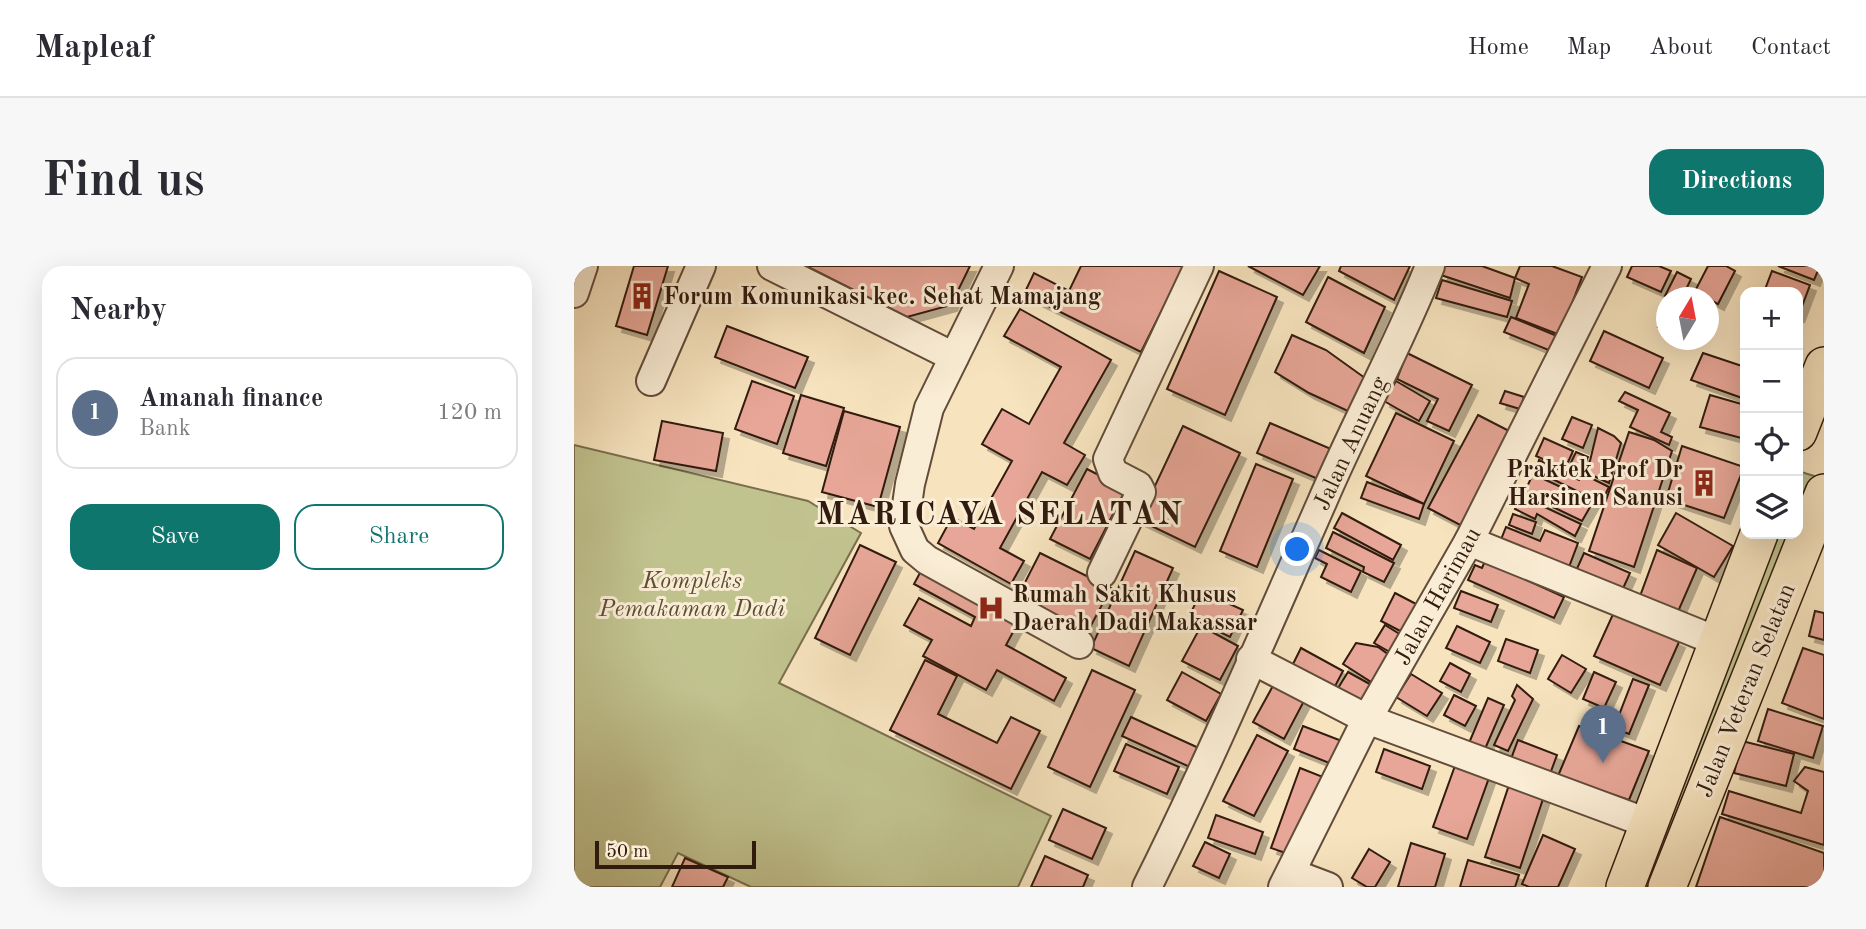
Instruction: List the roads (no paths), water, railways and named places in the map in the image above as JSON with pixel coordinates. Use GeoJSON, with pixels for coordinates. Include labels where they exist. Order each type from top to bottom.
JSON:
{"type":"FeatureCollection","features":[{"type":"Feature","properties":{"kind":"main road"},"geometry":{"type":"LineString","coordinates":[[1803,419],[1824,366]]}},
{"type":"Feature","properties":{"kind":"main road"},"geometry":{"type":"LineString","coordinates":[[1803,443],[1824,450]]}},
{"type":"Feature","properties":{"kind":"main road","name":"Jalan Veteran Selatan"},"geometry":{"type":"LineString","coordinates":[[1667,887],[1824,493]]}},
{"type":"Feature","properties":{"kind":"main road","name":"Jalan Veteran Selatan"},"geometry":{"type":"LineString","coordinates":[[1626,887],[1757,539]]}},
{"type":"Feature","properties":{"kind":"street"},"geometry":{"type":"LineString","coordinates":[[574,293],[583,266]]}},
{"type":"Feature","properties":{"kind":"street"},"geometry":{"type":"LineString","coordinates":[[651,381],[701,266]]}},
{"type":"Feature","properties":{"kind":"street"},"geometry":{"type":"LineString","coordinates":[[772,266],[954,357]]}},
{"type":"Feature","properties":{"kind":"street"},"geometry":{"type":"LineString","coordinates":[[999,266],[929,408],[904,514],[911,543],[927,560],[1079,644]]}},
{"type":"Feature","properties":{"kind":"street"},"geometry":{"type":"LineString","coordinates":[[1102,573],[1141,492],[1138,486],[1113,473],[1108,459],[1199,266]]}},
{"type":"Feature","properties":{"kind":"street","name":"Jalan Anuang"},"geometry":{"type":"LineString","coordinates":[[1146,887],[1408,321],[1430,266]]}},
{"type":"Feature","properties":{"kind":"street","name":"Jalan Harimau"},"geometry":{"type":"LineString","coordinates":[[1287,880],[1367,719],[1469,541],[1607,266]]}},
{"type":"Feature","properties":{"kind":"street"},"geometry":{"type":"LineString","coordinates":[[1469,541],[1718,642]]}},
{"type":"Feature","properties":{"kind":"street"},"geometry":{"type":"LineString","coordinates":[[1251,659],[1367,719],[1650,824]]}},
{"type":"Feature","properties":{"kind":"street"},"geometry":{"type":"LineString","coordinates":[[1287,880],[1328,887]]}},
{"type":"Feature","properties":{"kind":"place","name":"Forum Komunikasi kec. Sehat Mamajang"},"geometry":{"type":"Point","coordinates":[642,296]}},
{"type":"Feature","properties":{"kind":"place","name":"Praktek Prof Dr Harsinen Sanusi"},"geometry":{"type":"Point","coordinates":[1704,483]}},
{"type":"Feature","properties":{"kind":"place","name":"Rumah Sakit Khusus Daerah Dadi Makassar"},"geometry":{"type":"Point","coordinates":[991,608]}},
{"type":"Feature","properties":{"kind":"place","name":"Amanah finance"},"geometry":{"type":"Point","coordinates":[1603,763]}},
{"type":"Feature","properties":{"kind":"district","name":"MARICAYA SELATAN"},"geometry":{"type":"Point","coordinates":[1000,513]}},
{"type":"Feature","properties":{"kind":"park label","name":"Kompleks Pemakaman Dadi"},"geometry":{"type":"Point","coordinates":[692,594]}}]}
